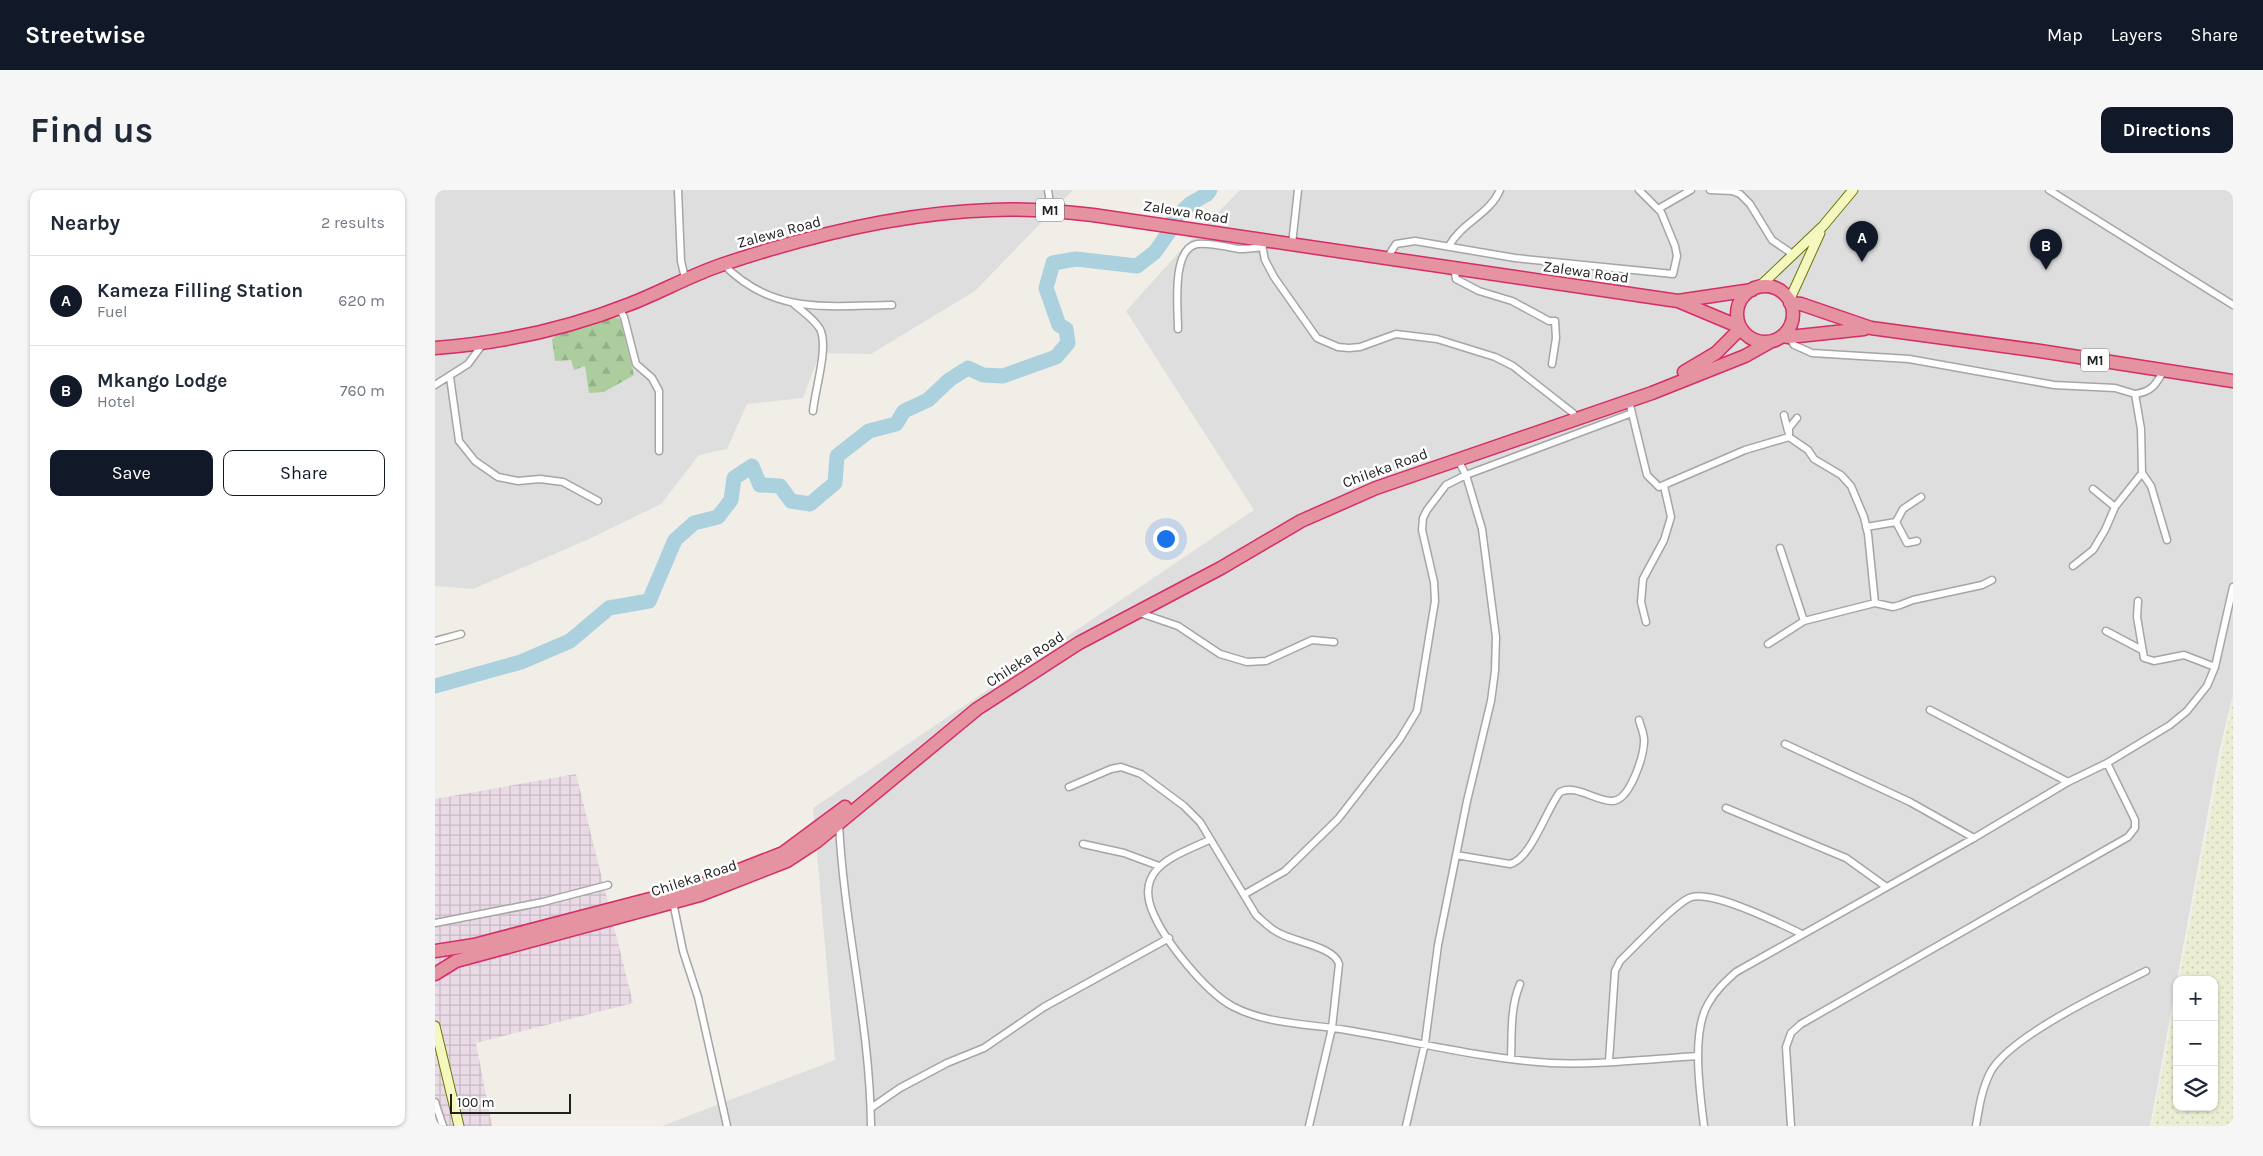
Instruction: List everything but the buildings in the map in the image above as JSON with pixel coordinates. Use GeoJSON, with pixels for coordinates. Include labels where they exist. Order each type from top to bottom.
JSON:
{"type":"FeatureCollection","features":[{"type":"Feature","properties":{"kind":"highway","name":"Zalewa Road"},"geometry":{"type":"LineString","coordinates":[[435,348],[482,345],[538,333],[619,308],[685,278],[723,264],[772,249],[872,224],[991,210],[1051,210],[1093,214],[1262,244],[1292,244],[1678,301],[1741,328]]}},
{"type":"Feature","properties":{"kind":"highway","name":"Zalewa Road"},"geometry":{"type":"LineString","coordinates":[[1678,301],[1756,288]]}},
{"type":"Feature","properties":{"kind":"highway","name":"M1"},"geometry":{"type":"LineString","coordinates":[[1756,288],[1777,289],[1790,302],[1871,328],[2233,381]]}},
{"type":"Feature","properties":{"kind":"highway"},"geometry":{"type":"LineString","coordinates":[[673,897],[783,853],[810,834],[980,699],[1076,637],[1175,586],[1296,516],[1375,480],[1628,394],[1698,366],[1716,353],[1741,328],[1738,309],[1743,298],[1756,288]]}},
{"type":"Feature","properties":{"kind":"highway"},"geometry":{"type":"LineString","coordinates":[[1786,336],[1792,321],[1790,302]]}},
{"type":"Feature","properties":{"kind":"highway","name":"M1"},"geometry":{"type":"LineString","coordinates":[[1741,328],[1750,338],[1770,342],[1786,336],[1871,328]]}},
{"type":"Feature","properties":{"kind":"highway","name":"Chileka Road"},"geometry":{"type":"LineString","coordinates":[[435,951],[474,945],[726,886],[787,862],[839,823],[977,709],[1079,643],[1140,613],[1301,521],[1342,501],[1598,410],[1631,407],[1652,392],[1745,356],[1770,342]]}},
{"type":"Feature","properties":{"kind":"highway","name":"Chileka Road"},"geometry":{"type":"LineString","coordinates":[[435,974],[456,961],[673,897]]}},
{"type":"Feature","properties":{"kind":"main road"},"geometry":{"type":"LineString","coordinates":[[1756,288],[1794,256],[1823,226],[1853,190]]}},
{"type":"Feature","properties":{"kind":"main road"},"geometry":{"type":"LineString","coordinates":[[1790,302],[1823,226]]}},
{"type":"Feature","properties":{"kind":"main road"},"geometry":{"type":"LineString","coordinates":[[435,1026],[459,1126]]}},
{"type":"Feature","properties":{"kind":"street"},"geometry":{"type":"LineString","coordinates":[[678,190],[681,255],[685,278]]}},
{"type":"Feature","properties":{"kind":"street"},"geometry":{"type":"LineString","coordinates":[[1048,190],[1051,210]]}},
{"type":"Feature","properties":{"kind":"street"},"geometry":{"type":"LineString","coordinates":[[1292,244],[1298,190]]}},
{"type":"Feature","properties":{"kind":"street"},"geometry":{"type":"LineString","coordinates":[[1449,246],[1457,233],[1495,200],[1500,190]]}},
{"type":"Feature","properties":{"kind":"street"},"geometry":{"type":"LineString","coordinates":[[1387,258],[1396,244],[1404,241],[1449,246],[1515,258],[1673,274],[1676,269],[1677,251],[1658,209],[1639,190]]}},
{"type":"Feature","properties":{"kind":"street"},"geometry":{"type":"LineString","coordinates":[[1658,209],[1691,190]]}},
{"type":"Feature","properties":{"kind":"street"},"geometry":{"type":"LineString","coordinates":[[1710,190],[1739,192],[1772,240],[1794,256]]}},
{"type":"Feature","properties":{"kind":"street"},"geometry":{"type":"LineString","coordinates":[[2049,190],[2233,305]]}},
{"type":"Feature","properties":{"kind":"street"},"geometry":{"type":"LineString","coordinates":[[1178,329],[1179,276],[1181,258],[1185,250],[1196,244],[1241,249],[1262,244],[1265,260],[1274,277],[1311,331],[1322,340],[1338,347],[1349,348],[1360,347],[1396,334],[1437,339],[1495,357],[1513,366],[1573,413]]}},
{"type":"Feature","properties":{"kind":"street"},"geometry":{"type":"LineString","coordinates":[[723,264],[737,278],[763,295],[794,304],[892,306]]}},
{"type":"Feature","properties":{"kind":"street"},"geometry":{"type":"LineString","coordinates":[[1454,268],[1456,279],[1467,286],[1513,301],[1542,318],[1555,321],[1556,338],[1552,364]]}},
{"type":"Feature","properties":{"kind":"street"},"geometry":{"type":"LineString","coordinates":[[794,304],[811,318],[822,335],[823,348],[813,411]]}},
{"type":"Feature","properties":{"kind":"street"},"geometry":{"type":"LineString","coordinates":[[619,308],[637,364],[652,378],[659,391],[659,450]]}},
{"type":"Feature","properties":{"kind":"street"},"geometry":{"type":"LineString","coordinates":[[1786,336],[1794,345],[1812,354],[1909,359],[2054,385],[2115,388],[2135,394],[2146,392],[2153,388],[2164,370]]}},
{"type":"Feature","properties":{"kind":"street"},"geometry":{"type":"LineString","coordinates":[[435,385],[468,364],[482,345]]}},
{"type":"Feature","properties":{"kind":"street"},"geometry":{"type":"LineString","coordinates":[[450,377],[459,441],[475,461],[498,476],[518,481],[540,479],[563,482],[598,501]]}},
{"type":"Feature","properties":{"kind":"street"},"geometry":{"type":"LineString","coordinates":[[2135,394],[2141,429],[2142,473],[2151,486],[2167,540]]}},
{"type":"Feature","properties":{"kind":"street"},"geometry":{"type":"LineString","coordinates":[[1245,894],[1268,882],[1299,859],[1339,819],[1400,739],[1417,711],[1435,601],[1434,582],[1422,530],[1423,518],[1446,485],[1631,407],[1647,475],[1659,487],[1745,450],[1789,434],[1797,418]]}},
{"type":"Feature","properties":{"kind":"street"},"geometry":{"type":"LineString","coordinates":[[1784,415],[1789,434],[1808,450],[1814,458],[1846,479],[1857,500],[1866,527],[1871,551],[1875,603]]}},
{"type":"Feature","properties":{"kind":"street"},"geometry":{"type":"LineString","coordinates":[[1406,1126],[1425,1043],[1438,945],[1456,855],[1476,760],[1491,701],[1496,637],[1483,529],[1466,475],[1458,460]]}},
{"type":"Feature","properties":{"kind":"street"},"geometry":{"type":"LineString","coordinates":[[2073,566],[2093,550],[2109,524],[2115,507],[2142,473]]}},
{"type":"Feature","properties":{"kind":"street"},"geometry":{"type":"LineString","coordinates":[[1646,622],[1641,602],[1643,579],[1664,540],[1671,517],[1664,486]]}},
{"type":"Feature","properties":{"kind":"street"},"geometry":{"type":"LineString","coordinates":[[2093,489],[2115,507]]}},
{"type":"Feature","properties":{"kind":"street"},"geometry":{"type":"LineString","coordinates":[[1897,522],[1903,509],[1921,497]]}},
{"type":"Feature","properties":{"kind":"street"},"geometry":{"type":"LineString","coordinates":[[1866,527],[1897,522]]}},
{"type":"Feature","properties":{"kind":"street"},"geometry":{"type":"LineString","coordinates":[[1897,522],[1907,543],[1917,541]]}},
{"type":"Feature","properties":{"kind":"street"},"geometry":{"type":"LineString","coordinates":[[1780,548],[1804,621]]}},
{"type":"Feature","properties":{"kind":"street"},"geometry":{"type":"LineString","coordinates":[[1767,644],[1804,621],[1875,603],[1893,607],[1982,585],[1992,580]]}},
{"type":"Feature","properties":{"kind":"street"},"geometry":{"type":"LineString","coordinates":[[1704,1126],[1699,1056],[1700,1028],[1707,1005],[1720,986],[1736,972],[1885,886],[1975,838],[2068,782],[2107,763],[2170,725],[2187,711],[2207,686],[2215,667],[2233,587]]}},
{"type":"Feature","properties":{"kind":"street"},"geometry":{"type":"LineString","coordinates":[[2138,601],[2137,617],[2144,658],[2149,661],[2184,655],[2215,667]]}},
{"type":"Feature","properties":{"kind":"street"},"geometry":{"type":"LineString","coordinates":[[1140,613],[1184,630],[1220,654],[1247,662],[1266,661],[1312,640],[1334,642]]}},
{"type":"Feature","properties":{"kind":"street"},"geometry":{"type":"LineString","coordinates":[[2106,631],[2142,650]]}},
{"type":"Feature","properties":{"kind":"street"},"geometry":{"type":"LineString","coordinates":[[435,641],[461,634]]}},
{"type":"Feature","properties":{"kind":"street"},"geometry":{"type":"LineString","coordinates":[[1930,710],[2068,782]]}},
{"type":"Feature","properties":{"kind":"street"},"geometry":{"type":"LineString","coordinates":[[1456,855],[1510,864],[1515,863],[1525,854],[1560,792],[1569,789],[1612,801],[1620,797],[1632,782],[1641,760],[1644,735],[1639,720]]}},
{"type":"Feature","properties":{"kind":"street"},"geometry":{"type":"LineString","coordinates":[[1785,744],[1910,802],[1975,838]]}},
{"type":"Feature","properties":{"kind":"street"},"geometry":{"type":"LineString","coordinates":[[1791,1126],[1786,1047],[1791,1033],[1801,1024],[2120,842],[2133,832],[2135,820],[2107,763]]}},
{"type":"Feature","properties":{"kind":"street"},"geometry":{"type":"LineString","coordinates":[[1069,787],[1111,769],[1132,769],[1141,774],[1193,814],[1245,894],[1256,915],[1280,934],[1330,952],[1337,958],[1339,964],[1331,1028],[1309,1126]]}},
{"type":"Feature","properties":{"kind":"street"},"geometry":{"type":"LineString","coordinates":[[1726,808],[1846,858],[1885,886]]}},
{"type":"Feature","properties":{"kind":"street"},"geometry":{"type":"LineString","coordinates":[[839,823],[850,936],[865,1027],[871,1126]]}},
{"type":"Feature","properties":{"kind":"street"},"geometry":{"type":"LineString","coordinates":[[1209,840],[1185,850],[1159,866],[1150,880],[1147,892],[1149,904],[1157,921],[1169,938],[1205,986],[1233,1007],[1280,1021],[1425,1043],[1511,1059],[1552,1063],[1699,1056]]}},
{"type":"Feature","properties":{"kind":"street"},"geometry":{"type":"LineString","coordinates":[[1083,844],[1124,853],[1159,866]]}},
{"type":"Feature","properties":{"kind":"street"},"geometry":{"type":"LineString","coordinates":[[435,923],[543,902],[608,885]]}},
{"type":"Feature","properties":{"kind":"street"},"geometry":{"type":"LineString","coordinates":[[1609,1061],[1615,971],[1621,961],[1682,903],[1696,896],[1711,899],[1754,912],[1802,934]]}},
{"type":"Feature","properties":{"kind":"street"},"geometry":{"type":"LineString","coordinates":[[673,897],[683,951],[698,997],[725,1126]]}},
{"type":"Feature","properties":{"kind":"street"},"geometry":{"type":"LineString","coordinates":[[871,1108],[900,1088],[947,1063],[984,1048],[1044,1007],[1169,938]]}},
{"type":"Feature","properties":{"kind":"street"},"geometry":{"type":"LineString","coordinates":[[1976,1126],[1983,1088],[1992,1069],[2009,1050],[2068,1012],[2145,971]]}},
{"type":"Feature","properties":{"kind":"street"},"geometry":{"type":"LineString","coordinates":[[1511,1059],[1515,996],[1520,984]]}},
{"type":"Feature","properties":{"kind":"street"},"geometry":{"type":"LineString","coordinates":[[435,1102],[443,1126]]}},
{"type":"Feature","properties":{"kind":"shaded area"},"geometry":{"type":"Polygon","coordinates":[[[435,190],[1073,190],[975,291],[871,354],[820,353],[803,398],[747,404],[727,449],[699,455],[661,504],[589,539],[473,589],[435,586],[435,190]]]}},
{"type":"Feature","properties":{"kind":"shaded area"},"geometry":{"type":"Polygon","coordinates":[[[1240,190],[2233,190],[2233,694],[2219,752],[2178,976],[2173,976],[2173,1001],[2150,1126],[662,1126],[835,1060],[813,808],[1254,510],[1126,311],[1182,249],[1240,190]]]}},
{"type":"Feature","properties":{"kind":"shaded area"},"geometry":{"type":"Polygon","coordinates":[[[576,774],[633,1003],[476,1043],[492,1126],[435,1126],[435,799],[576,774]]]}},
{"type":"Feature","properties":{"kind":"green space"},"geometry":{"type":"Polygon","coordinates":[[[613,317],[620,319],[634,375],[604,392],[589,393],[585,366],[574,370],[571,360],[555,361],[552,339],[558,333],[613,317]]]}},
{"type":"Feature","properties":{"kind":"green space"},"geometry":{"type":"Polygon","coordinates":[[[2233,696],[2233,1126],[2152,1126],[2173,1013],[2173,1111],[2218,1111],[2218,976],[2180,976],[2233,696]]]}},
{"type":"Feature","properties":{"kind":"waterway"},"geometry":{"type":"LineString","coordinates":[[1173,220],[1190,204],[1207,194],[1210,190]]}},
{"type":"Feature","properties":{"kind":"waterway"},"geometry":{"type":"LineString","coordinates":[[435,686],[521,662],[570,641],[609,608],[649,601],[675,540],[694,523],[718,517],[731,500],[734,478],[752,466],[760,485],[780,486],[791,501],[810,504],[835,483],[837,456],[869,431],[896,424],[904,411],[928,400],[949,380],[968,368],[983,375],[1003,376],[1056,357],[1068,343],[1066,329],[1059,325],[1046,288],[1053,263],[1076,259],[1137,266],[1155,252],[1169,232]]}},
{"type":"Feature","properties":{"kind":"place","name":"Kameza Filling Station"},"geometry":{"type":"Point","coordinates":[1862,262]}},
{"type":"Feature","properties":{"kind":"place","name":"Mkango Lodge"},"geometry":{"type":"Point","coordinates":[2046,270]}}]}
